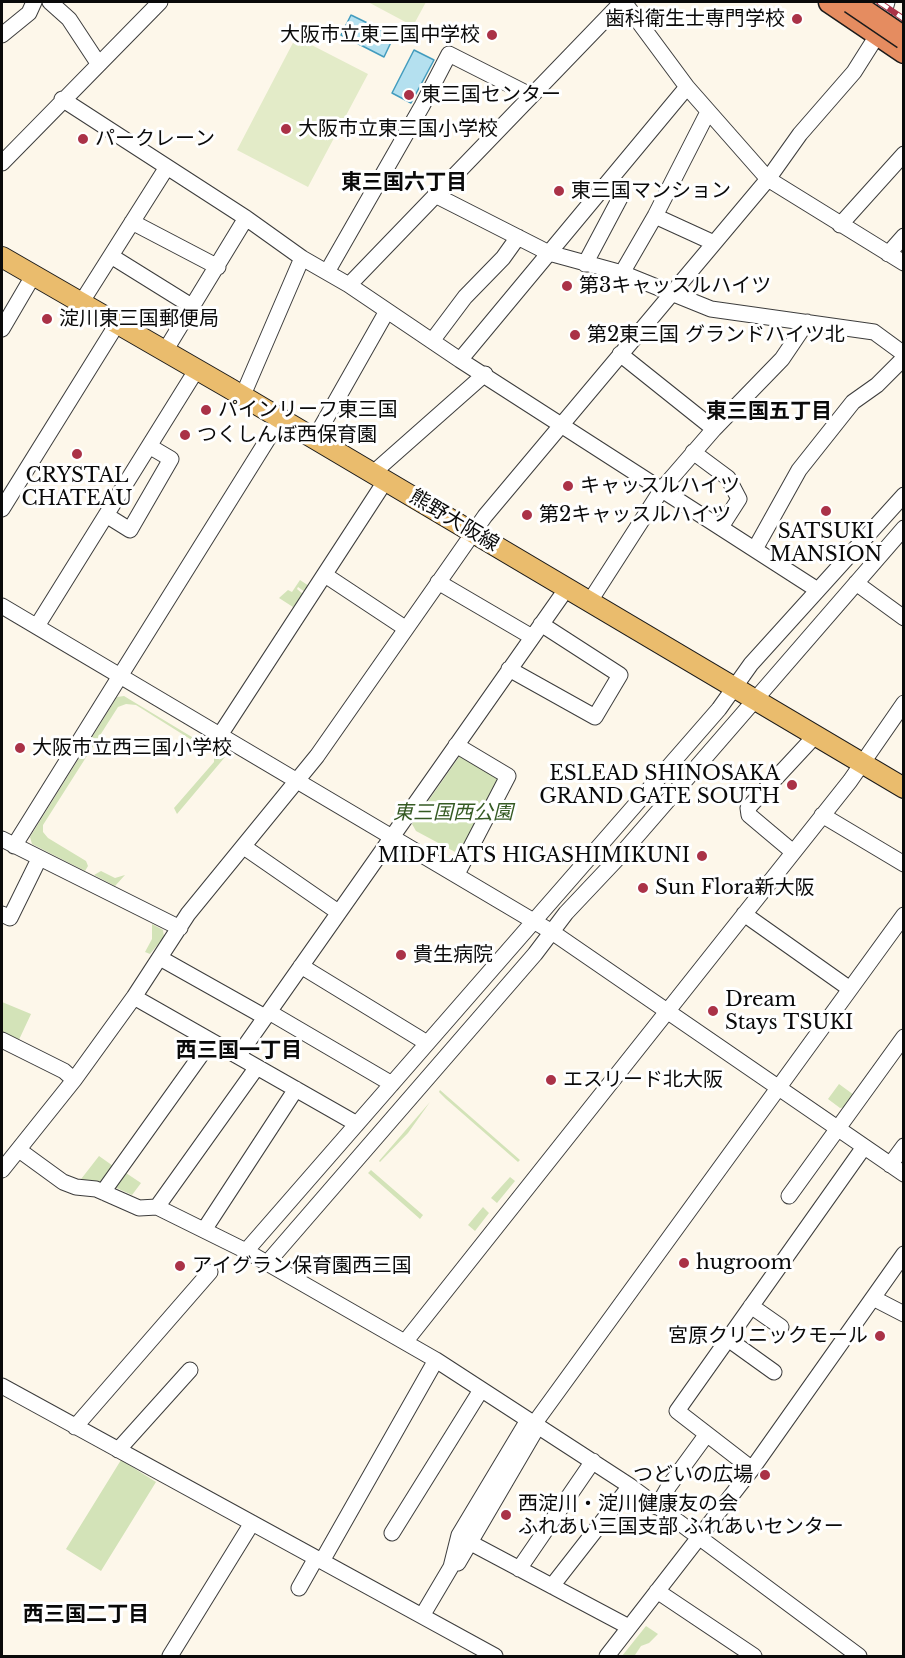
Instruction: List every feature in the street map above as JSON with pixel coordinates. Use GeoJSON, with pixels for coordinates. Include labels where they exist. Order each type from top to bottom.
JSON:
{"type":"FeatureCollection","features":[{"type":"Feature","properties":{"kind":"highway"},"geometry":{"type":"LineString","coordinates":[[830,2],[903,52]]}},
{"type":"Feature","properties":{"kind":"highway"},"geometry":{"type":"LineString","coordinates":[[851,2],[903,38]]}},
{"type":"Feature","properties":{"kind":"main road","name":"熊野大阪線"},"geometry":{"type":"LineString","coordinates":[[2,257],[243,395],[903,788]]}},
{"type":"Feature","properties":{"kind":"street"},"geometry":{"type":"LineString","coordinates":[[2,35],[29,13],[32,2]]}},
{"type":"Feature","properties":{"kind":"street"},"geometry":{"type":"LineString","coordinates":[[50,2],[69,19],[98,63]]}},
{"type":"Feature","properties":{"kind":"street"},"geometry":{"type":"LineString","coordinates":[[2,163],[62,99],[160,2]]}},
{"type":"Feature","properties":{"kind":"street"},"geometry":{"type":"LineString","coordinates":[[349,285],[530,95],[623,2],[687,87],[768,179],[903,263]]}},
{"type":"Feature","properties":{"kind":"street"},"geometry":{"type":"LineString","coordinates":[[2,1170],[74,1080],[180,928],[297,782],[473,532],[768,179],[800,134],[854,72],[878,34],[887,2]]}},
{"type":"Feature","properties":{"kind":"street"},"geometry":{"type":"LineString","coordinates":[[327,272],[422,106],[449,54],[530,95]]}},
{"type":"Feature","properties":{"kind":"street"},"geometry":{"type":"LineString","coordinates":[[460,360],[687,87]]}},
{"type":"Feature","properties":{"kind":"street"},"geometry":{"type":"LineString","coordinates":[[62,99],[246,218],[302,258],[349,285],[460,360],[816,589]]}},
{"type":"Feature","properties":{"kind":"street"},"geometry":{"type":"LineString","coordinates":[[622,273],[655,216],[708,112]]}},
{"type":"Feature","properties":{"kind":"street"},"geometry":{"type":"LineString","coordinates":[[840,225],[903,154]]}},
{"type":"Feature","properties":{"kind":"street"},"geometry":{"type":"LineString","coordinates":[[81,303],[167,167]]}},
{"type":"Feature","properties":{"kind":"street"},"geometry":{"type":"LineString","coordinates":[[585,264],[620,198],[605,186]]}},
{"type":"Feature","properties":{"kind":"street"},"geometry":{"type":"LineString","coordinates":[[435,195],[549,253],[622,273],[711,309],[874,332],[903,354]]}},
{"type":"Feature","properties":{"kind":"street"},"geometry":{"type":"LineString","coordinates":[[655,216],[714,243]]}},
{"type":"Feature","properties":{"kind":"street"},"geometry":{"type":"LineString","coordinates":[[165,351],[246,218]]}},
{"type":"Feature","properties":{"kind":"street"},"geometry":{"type":"LineString","coordinates":[[132,222],[218,267]]}},
{"type":"Feature","properties":{"kind":"street"},"geometry":{"type":"LineString","coordinates":[[888,254],[903,236]]}},
{"type":"Feature","properties":{"kind":"street"},"geometry":{"type":"LineString","coordinates":[[432,341],[465,297],[503,258],[518,237]]}},
{"type":"Feature","properties":{"kind":"street"},"geometry":{"type":"LineString","coordinates":[[111,256],[193,307]]}},
{"type":"Feature","properties":{"kind":"street"},"geometry":{"type":"LineString","coordinates":[[243,395],[302,258]]}},
{"type":"Feature","properties":{"kind":"street"},"geometry":{"type":"LineString","coordinates":[[2,329],[33,276]]}},
{"type":"Feature","properties":{"kind":"street"},"geometry":{"type":"LineString","coordinates":[[315,438],[387,311]]}},
{"type":"Feature","properties":{"kind":"street"},"geometry":{"type":"LineString","coordinates":[[590,602],[662,489],[714,429],[782,359],[807,322]]}},
{"type":"Feature","properties":{"kind":"street"},"geometry":{"type":"LineString","coordinates":[[2,509],[117,324]]}},
{"type":"Feature","properties":{"kind":"street"},"geometry":{"type":"LineString","coordinates":[[620,354],[714,429]]}},
{"type":"Feature","properties":{"kind":"street"},"geometry":{"type":"LineString","coordinates":[[755,549],[799,470],[853,402],[877,385],[903,358]]}},
{"type":"Feature","properties":{"kind":"street"},"geometry":{"type":"LineString","coordinates":[[37,626],[197,369]]}},
{"type":"Feature","properties":{"kind":"street"},"geometry":{"type":"LineString","coordinates":[[220,735],[325,575],[380,477],[485,374]]}},
{"type":"Feature","properties":{"kind":"street"},"geometry":{"type":"LineString","coordinates":[[180,928],[8,843],[120,676],[281,418]]}},
{"type":"Feature","properties":{"kind":"street"},"geometry":{"type":"LineString","coordinates":[[106,515],[130,530],[171,459],[149,446]]}},
{"type":"Feature","properties":{"kind":"street"},"geometry":{"type":"LineString","coordinates":[[693,453],[728,478],[739,499],[721,527]]}},
{"type":"Feature","properties":{"kind":"street"},"geometry":{"type":"LineString","coordinates":[[246,1251],[719,709],[734,687],[816,589],[832,576],[903,495]]}},
{"type":"Feature","properties":{"kind":"street"},"geometry":{"type":"LineString","coordinates":[[267,1262],[903,528]]}},
{"type":"Feature","properties":{"kind":"street"},"geometry":{"type":"LineString","coordinates":[[325,575],[405,628]]}},
{"type":"Feature","properties":{"kind":"street"},"geometry":{"type":"LineString","coordinates":[[438,582],[621,675],[595,717],[509,669]]}},
{"type":"Feature","properties":{"kind":"street"},"geometry":{"type":"LineString","coordinates":[[856,583],[903,618]]}},
{"type":"Feature","properties":{"kind":"street"},"geometry":{"type":"LineString","coordinates":[[238,1056],[567,588]]}},
{"type":"Feature","properties":{"kind":"street"},"geometry":{"type":"LineString","coordinates":[[2,606],[552,932],[903,1174]]}},
{"type":"Feature","properties":{"kind":"street"},"geometry":{"type":"LineString","coordinates":[[405,1342],[793,852],[902,708]]}},
{"type":"Feature","properties":{"kind":"street"},"geometry":{"type":"LineString","coordinates":[[793,852],[749,814],[748,808],[815,736]]}},
{"type":"Feature","properties":{"kind":"street"},"geometry":{"type":"LineString","coordinates":[[456,745],[508,776],[457,874]]}},
{"type":"Feature","properties":{"kind":"street"},"geometry":{"type":"LineString","coordinates":[[822,815],[903,864]]}},
{"type":"Feature","properties":{"kind":"street"},"geometry":{"type":"LineString","coordinates":[[244,847],[338,912]]}},
{"type":"Feature","properties":{"kind":"street"},"geometry":{"type":"LineString","coordinates":[[2,914],[10,918],[39,858]]}},
{"type":"Feature","properties":{"kind":"street"},"geometry":{"type":"LineString","coordinates":[[744,914],[850,989]]}},
{"type":"Feature","properties":{"kind":"street"},"geometry":{"type":"LineString","coordinates":[[423,1617],[451,1567],[459,1535],[533,1423],[903,915]]}},
{"type":"Feature","properties":{"kind":"street"},"geometry":{"type":"LineString","coordinates":[[160,958],[267,1014],[392,1084]]}},
{"type":"Feature","properties":{"kind":"street"},"geometry":{"type":"LineString","coordinates":[[301,966],[427,1043]]}},
{"type":"Feature","properties":{"kind":"street"},"geometry":{"type":"LineString","coordinates":[[134,997],[357,1124]]}},
{"type":"Feature","properties":{"kind":"street"},"geometry":{"type":"LineString","coordinates":[[789,1196],[903,1037]]}},
{"type":"Feature","properties":{"kind":"street"},"geometry":{"type":"LineString","coordinates":[[2,1040],[64,1071],[74,1080]]}},
{"type":"Feature","properties":{"kind":"street"},"geometry":{"type":"LineString","coordinates":[[103,1192],[211,1041]]}},
{"type":"Feature","properties":{"kind":"street"},"geometry":{"type":"LineString","coordinates":[[157,1207],[257,1067]]}},
{"type":"Feature","properties":{"kind":"street"},"geometry":{"type":"LineString","coordinates":[[204,1230],[296,1089]]}},
{"type":"Feature","properties":{"kind":"street"},"geometry":{"type":"LineString","coordinates":[[890,1165],[903,1146]]}},
{"type":"Feature","properties":{"kind":"street"},"geometry":{"type":"LineString","coordinates":[[752,1469],[677,1411],[864,1147]]}},
{"type":"Feature","properties":{"kind":"street"},"geometry":{"type":"LineString","coordinates":[[19,1150],[63,1182],[103,1192],[139,1208],[157,1207],[246,1251],[436,1360],[630,1486],[698,1539],[859,1656]]}},
{"type":"Feature","properties":{"kind":"street"},"geometry":{"type":"LineString","coordinates":[[607,1656],[752,1469],[903,1254]]}},
{"type":"Feature","properties":{"kind":"street"},"geometry":{"type":"LineString","coordinates":[[75,1426],[210,1272]]}},
{"type":"Feature","properties":{"kind":"street"},"geometry":{"type":"LineString","coordinates":[[873,1298],[903,1314]]}},
{"type":"Feature","properties":{"kind":"street"},"geometry":{"type":"LineString","coordinates":[[752,1306],[781,1327]]}},
{"type":"Feature","properties":{"kind":"street"},"geometry":{"type":"LineString","coordinates":[[728,1339],[774,1372]]}},
{"type":"Feature","properties":{"kind":"street"},"geometry":{"type":"LineString","coordinates":[[299,1588],[319,1559],[436,1360]]}},
{"type":"Feature","properties":{"kind":"street"},"geometry":{"type":"LineString","coordinates":[[118,1450],[190,1370]]}},
{"type":"Feature","properties":{"kind":"street"},"geometry":{"type":"LineString","coordinates":[[2,1386],[495,1656]]}},
{"type":"Feature","properties":{"kind":"street"},"geometry":{"type":"LineString","coordinates":[[393,1533],[481,1390]]}},
{"type":"Feature","properties":{"kind":"street"},"geometry":{"type":"LineString","coordinates":[[423,1617],[470,1542],[533,1423]]}},
{"type":"Feature","properties":{"kind":"street"},"geometry":{"type":"LineString","coordinates":[[657,1507],[669,1486],[707,1434]]}},
{"type":"Feature","properties":{"kind":"street"},"geometry":{"type":"LineString","coordinates":[[519,1569],[593,1461]]}},
{"type":"Feature","properties":{"kind":"street"},"geometry":{"type":"LineString","coordinates":[[552,1586],[630,1486]]}},
{"type":"Feature","properties":{"kind":"street"},"geometry":{"type":"LineString","coordinates":[[170,1656],[252,1523]]}},
{"type":"Feature","properties":{"kind":"street"},"geometry":{"type":"LineString","coordinates":[[470,1542],[629,1627]]}},
{"type":"Feature","properties":{"kind":"street"},"geometry":{"type":"LineString","coordinates":[[657,1591],[754,1656]]}},
{"type":"Feature","properties":{"kind":"green space"},"geometry":{"type":"Polygon","coordinates":[[[368,2],[426,2],[413,26],[368,2]]]}},
{"type":"Feature","properties":{"kind":"green space"},"geometry":{"type":"Polygon","coordinates":[[[296,37],[368,74],[308,187],[237,150],[296,37]]]}},
{"type":"Feature","properties":{"kind":"green space"},"geometry":{"type":"Polygon","coordinates":[[[300,580],[309,586],[305,592],[298,587],[297,589],[303,594],[293,607],[279,598],[288,590],[292,592],[300,580]]]}},
{"type":"Feature","properties":{"kind":"green space"},"geometry":{"type":"Polygon","coordinates":[[[124,696],[225,757],[177,814],[174,808],[214,762],[214,754],[136,705],[126,704],[118,707],[43,825],[43,832],[48,838],[86,861],[88,866],[85,871],[32,844],[30,837],[117,697],[124,696]]]}},
{"type":"Feature","properties":{"kind":"green space","name":"東三国西公園"},"geometry":{"type":"Polygon","coordinates":[[[465,755],[500,779],[460,853],[457,853],[416,831],[412,824],[459,757],[465,755]]]}},
{"type":"Feature","properties":{"kind":"green space"},"geometry":{"type":"Polygon","coordinates":[[[101,871],[115,878],[125,875],[115,886],[94,875],[101,871]]]}},
{"type":"Feature","properties":{"kind":"green space"},"geometry":{"type":"Polygon","coordinates":[[[152,924],[163,930],[164,937],[150,954],[145,952],[152,939],[152,924]]]}},
{"type":"Feature","properties":{"kind":"green space"},"geometry":{"type":"Polygon","coordinates":[[[2,1002],[31,1014],[17,1044],[2,1036],[2,1002]]]}},
{"type":"Feature","properties":{"kind":"green space"},"geometry":{"type":"Polygon","coordinates":[[[839,1084],[854,1095],[846,1107],[840,1108],[828,1099],[839,1084]]]}},
{"type":"Feature","properties":{"kind":"green space"},"geometry":{"type":"Polygon","coordinates":[[[440,1090],[520,1160],[518,1162],[446,1099],[439,1092],[440,1090]]]}},
{"type":"Feature","properties":{"kind":"green space"},"geometry":{"type":"Polygon","coordinates":[[[430,1102],[408,1133],[380,1162],[379,1161],[430,1102]]]}},
{"type":"Feature","properties":{"kind":"green space"},"geometry":{"type":"Polygon","coordinates":[[[99,1156],[116,1168],[103,1184],[78,1183],[99,1156]]]}},
{"type":"Feature","properties":{"kind":"green space"},"geometry":{"type":"Polygon","coordinates":[[[371,1170],[423,1215],[420,1219],[368,1173],[371,1170]]]}},
{"type":"Feature","properties":{"kind":"green space"},"geometry":{"type":"Polygon","coordinates":[[[123,1171],[141,1183],[132,1195],[112,1186],[123,1171]]]}},
{"type":"Feature","properties":{"kind":"green space"},"geometry":{"type":"Polygon","coordinates":[[[510,1177],[515,1181],[497,1203],[491,1198],[510,1177]]]}},
{"type":"Feature","properties":{"kind":"green space"},"geometry":{"type":"Polygon","coordinates":[[[483,1207],[489,1213],[475,1231],[468,1225],[483,1207]]]}},
{"type":"Feature","properties":{"kind":"green space"},"geometry":{"type":"Polygon","coordinates":[[[121,1460],[156,1482],[101,1571],[66,1549],[121,1460]]]}},
{"type":"Feature","properties":{"kind":"green space"},"geometry":{"type":"Polygon","coordinates":[[[646,1626],[658,1634],[649,1643],[641,1646],[635,1655],[622,1656],[646,1626]]]}},
{"type":"Feature","properties":{"kind":"water"},"geometry":{"type":"Polygon","coordinates":[[[351,15],[394,36],[384,57],[341,35],[351,15]]]}},
{"type":"Feature","properties":{"kind":"water"},"geometry":{"type":"Polygon","coordinates":[[[414,50],[434,60],[411,103],[392,93],[414,50]]]}},
{"type":"Feature","properties":{"kind":"railway"},"geometry":{"type":"LineString","coordinates":[[879,2],[904,19]]}},
{"type":"Feature","properties":{"kind":"place","name":"歯科衛生士専門学校"},"geometry":{"type":"Point","coordinates":[797,19]}},
{"type":"Feature","properties":{"kind":"place","name":"大阪市立東三国中学校"},"geometry":{"type":"Point","coordinates":[492,35]}},
{"type":"Feature","properties":{"kind":"place","name":"東三国センター"},"geometry":{"type":"Point","coordinates":[409,95]}},
{"type":"Feature","properties":{"kind":"place","name":"大阪市立東三国小学校"},"geometry":{"type":"Point","coordinates":[286,129]}},
{"type":"Feature","properties":{"kind":"place","name":"パークレーン"},"geometry":{"type":"Point","coordinates":[83,139]}},
{"type":"Feature","properties":{"kind":"place","name":"東三国マンション"},"geometry":{"type":"Point","coordinates":[559,191]}},
{"type":"Feature","properties":{"kind":"place","name":"第3キャッスルハイツ"},"geometry":{"type":"Point","coordinates":[567,286]}},
{"type":"Feature","properties":{"kind":"place","name":"淀川東三国郵便局"},"geometry":{"type":"Point","coordinates":[47,319]}},
{"type":"Feature","properties":{"kind":"place","name":"第2東三国 グランドハイツ北"},"geometry":{"type":"Point","coordinates":[575,335]}},
{"type":"Feature","properties":{"kind":"place","name":"パインリーフ東三国"},"geometry":{"type":"Point","coordinates":[206,410]}},
{"type":"Feature","properties":{"kind":"place","name":"つくしんぼ西保育園"},"geometry":{"type":"Point","coordinates":[185,435]}},
{"type":"Feature","properties":{"kind":"place","name":"CRYSTAL CHATEAU"},"geometry":{"type":"Point","coordinates":[77,454]}},
{"type":"Feature","properties":{"kind":"place","name":"キャッスルハイツ"},"geometry":{"type":"Point","coordinates":[568,486]}},
{"type":"Feature","properties":{"kind":"place","name":"SATSUKI MANSION"},"geometry":{"type":"Point","coordinates":[826,511]}},
{"type":"Feature","properties":{"kind":"place","name":"第2キャッスルハイツ"},"geometry":{"type":"Point","coordinates":[527,515]}},
{"type":"Feature","properties":{"kind":"place","name":"大阪市立西三国小学校"},"geometry":{"type":"Point","coordinates":[20,748]}},
{"type":"Feature","properties":{"kind":"place","name":"ESLEAD SHINOSAKA GRAND GATE SOUTH"},"geometry":{"type":"Point","coordinates":[792,785]}},
{"type":"Feature","properties":{"kind":"place","name":"MIDFLATS HIGASHIMIKUNI"},"geometry":{"type":"Point","coordinates":[702,856]}},
{"type":"Feature","properties":{"kind":"place","name":"Sun Flora新大阪"},"geometry":{"type":"Point","coordinates":[643,888]}},
{"type":"Feature","properties":{"kind":"place","name":"貴生病院"},"geometry":{"type":"Point","coordinates":[401,955]}},
{"type":"Feature","properties":{"kind":"place","name":"Dream Stays TSUKI"},"geometry":{"type":"Point","coordinates":[713,1011]}},
{"type":"Feature","properties":{"kind":"place","name":"エスリード北大阪"},"geometry":{"type":"Point","coordinates":[551,1080]}},
{"type":"Feature","properties":{"kind":"place","name":"hugroom"},"geometry":{"type":"Point","coordinates":[684,1263]}},
{"type":"Feature","properties":{"kind":"place","name":"アイグラン保育園西三国"},"geometry":{"type":"Point","coordinates":[180,1266]}},
{"type":"Feature","properties":{"kind":"place","name":"宮原クリニックモール"},"geometry":{"type":"Point","coordinates":[880,1336]}},
{"type":"Feature","properties":{"kind":"place","name":"つどいの広場"},"geometry":{"type":"Point","coordinates":[765,1475]}},
{"type":"Feature","properties":{"kind":"place","name":"西淀川・淀川健康友の会 ふれあい三国支部 ふれあいセンター"},"geometry":{"type":"Point","coordinates":[506,1515]}},
{"type":"Feature","properties":{"kind":"district","name":"東三国六丁目"},"geometry":{"type":"Point","coordinates":[404,183]}},
{"type":"Feature","properties":{"kind":"district","name":"東三国五丁目"},"geometry":{"type":"Point","coordinates":[769,412]}},
{"type":"Feature","properties":{"kind":"district","name":"西三国一丁目"},"geometry":{"type":"Point","coordinates":[239,1051]}},
{"type":"Feature","properties":{"kind":"district","name":"西三国二丁目"},"geometry":{"type":"Point","coordinates":[86,1615]}}]}
